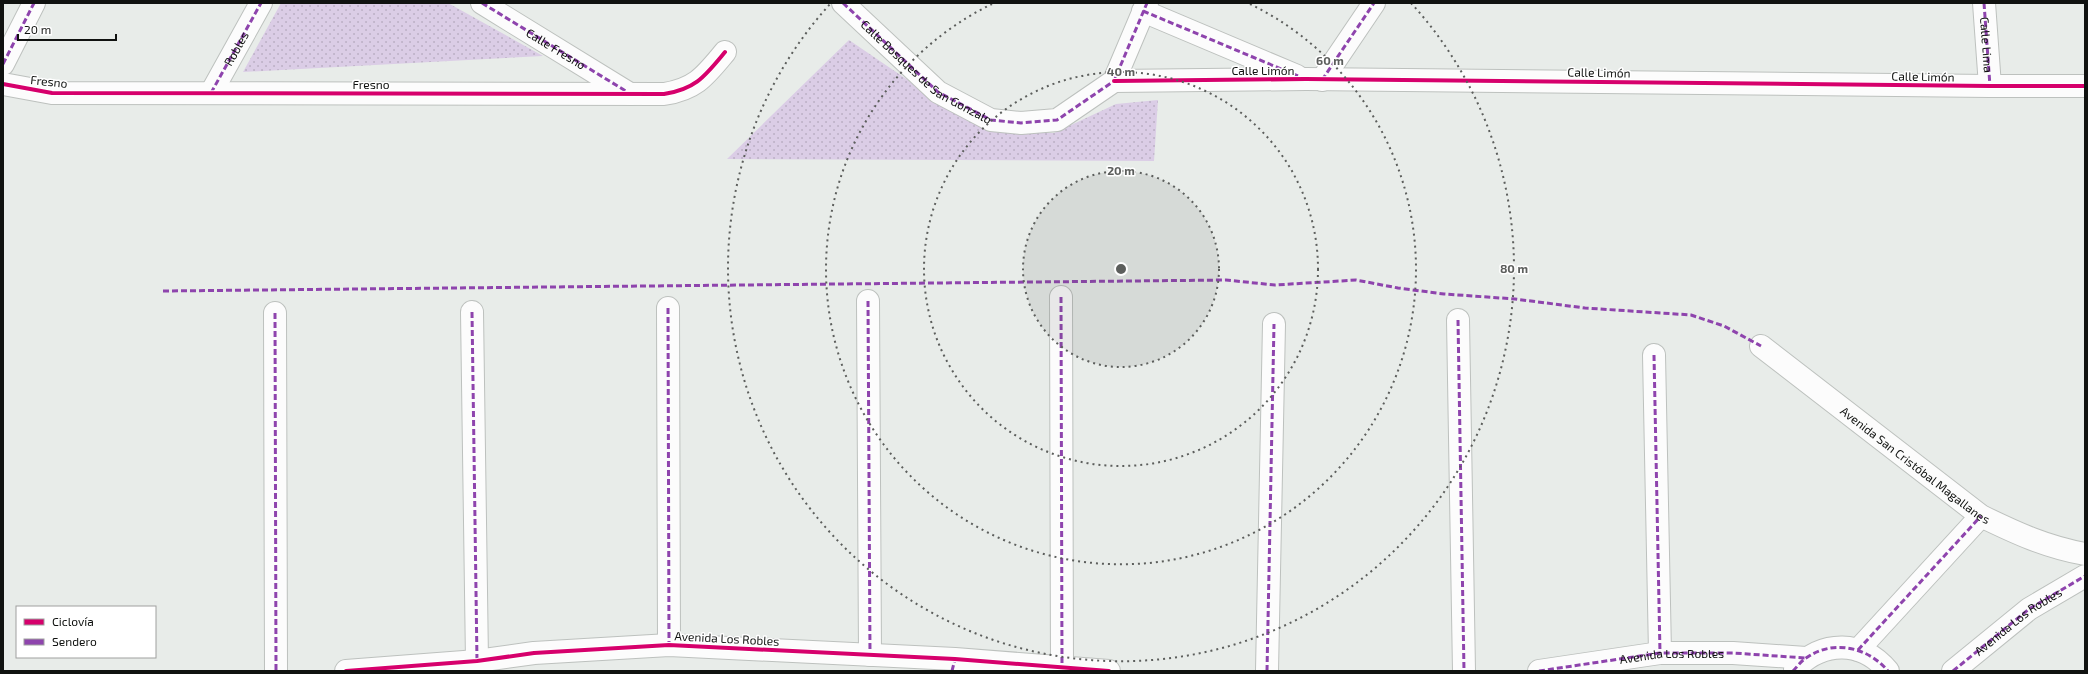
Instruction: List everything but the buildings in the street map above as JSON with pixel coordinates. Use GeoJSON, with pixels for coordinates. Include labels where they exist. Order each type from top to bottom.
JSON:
{"type":"FeatureCollection","features":[{"type":"Feature","properties":{"kind":"street"},"geometry":{"type":"LineString","coordinates":[[3,64],[34,3]]}},
{"type":"Feature","properties":{"kind":"street","name":"Robles"},"geometry":{"type":"LineString","coordinates":[[211,94],[262,3]]}},
{"type":"Feature","properties":{"kind":"street","name":"Calle Fresno"},"geometry":{"type":"LineString","coordinates":[[482,3],[630,94]]}},
{"type":"Feature","properties":{"kind":"street","name":"Calle Bosques de San Gonzalo"},"geometry":{"type":"LineString","coordinates":[[843,3],[938,92],[991,120],[1021,123],[1057,120],[1114,81]]}},
{"type":"Feature","properties":{"kind":"street"},"geometry":{"type":"LineString","coordinates":[[1314,80],[1374,3]]}},
{"type":"Feature","properties":{"kind":"street","name":"Calle Lima"},"geometry":{"type":"LineString","coordinates":[[1984,3],[1990,86]]}},
{"type":"Feature","properties":{"kind":"street"},"geometry":{"type":"LineString","coordinates":[[1114,81],[1145,7]]}},
{"type":"Feature","properties":{"kind":"street","name":"Calle Limón"},"geometry":{"type":"LineString","coordinates":[[1145,7],[1314,80]]}},
{"type":"Feature","properties":{"kind":"street","name":"Fresno"},"geometry":{"type":"LineString","coordinates":[[3,84],[52,93],[664,94],[685,89],[702,80],[725,52]]}},
{"type":"Feature","properties":{"kind":"street","name":"Calle Limón"},"geometry":{"type":"LineString","coordinates":[[1114,81],[1314,80],[2085,86]]}},
{"type":"Feature","properties":{"kind":"street"},"geometry":{"type":"LineString","coordinates":[[1061,297],[1062,668]]}},
{"type":"Feature","properties":{"kind":"street"},"geometry":{"type":"LineString","coordinates":[[868,301],[870,655]]}},
{"type":"Feature","properties":{"kind":"street"},"geometry":{"type":"LineString","coordinates":[[668,308],[669,645]]}},
{"type":"Feature","properties":{"kind":"street"},"geometry":{"type":"LineString","coordinates":[[472,312],[477,661]]}},
{"type":"Feature","properties":{"kind":"street"},"geometry":{"type":"LineString","coordinates":[[275,313],[276,671]]}},
{"type":"Feature","properties":{"kind":"street"},"geometry":{"type":"LineString","coordinates":[[1458,320],[1464,671]]}},
{"type":"Feature","properties":{"kind":"street"},"geometry":{"type":"LineString","coordinates":[[1267,671],[1274,324]]}},
{"type":"Feature","properties":{"kind":"street","name":"Avenida San Cristóbal Magallanes"},"geometry":{"type":"LineString","coordinates":[[1761,346],[1981,516],[2022,536],[2058,549],[2085,554]]}},
{"type":"Feature","properties":{"kind":"street"},"geometry":{"type":"LineString","coordinates":[[1654,355],[1660,653]]}},
{"type":"Feature","properties":{"kind":"street"},"geometry":{"type":"LineString","coordinates":[[1858,650],[1981,516]]}},
{"type":"Feature","properties":{"kind":"street","name":"Avenida Los Robles"},"geometry":{"type":"LineString","coordinates":[[1953,671],[2029,609],[2085,576]]}},
{"type":"Feature","properties":{"kind":"street","name":"Avenida Los Robles"},"geometry":{"type":"LineString","coordinates":[[346,671],[477,661],[534,653],[669,645],[870,655],[953,665],[1109,671]]}},
{"type":"Feature","properties":{"kind":"street"},"geometry":{"type":"LineString","coordinates":[[1799,664],[1818,652],[1831,648],[1844,647],[1871,655],[1888,671]]}},
{"type":"Feature","properties":{"kind":"street","name":"Avenida Los Robles"},"geometry":{"type":"LineString","coordinates":[[1539,671],[1660,653],[1733,653],[1799,664]]}},
{"type":"Feature","properties":{"kind":"shaded area"},"geometry":{"type":"Polygon","coordinates":[[[281,3],[448,3],[543,56],[243,72],[281,3]]]}},
{"type":"Feature","properties":{"kind":"shaded area"},"geometry":{"type":"Polygon","coordinates":[[[849,40],[968,121],[1010,133],[1054,133],[1116,104],[1158,100],[1154,161],[727,159],[849,40]]]}},
{"type":"Feature","properties":{"kind":"marked path"},"geometry":{"type":"LineString","coordinates":[[3,64],[34,3]]}},
{"type":"Feature","properties":{"kind":"marked path"},"geometry":{"type":"LineString","coordinates":[[211,93],[261,3]]}},
{"type":"Feature","properties":{"kind":"marked path"},"geometry":{"type":"LineString","coordinates":[[482,3],[629,93]]}},
{"type":"Feature","properties":{"kind":"marked path"},"geometry":{"type":"LineString","coordinates":[[843,3],[938,92],[991,120],[1021,123],[1057,120],[1114,81],[1147,3]]}},
{"type":"Feature","properties":{"kind":"marked path"},"geometry":{"type":"LineString","coordinates":[[1322,80],[1374,3]]}},
{"type":"Feature","properties":{"kind":"marked path"},"geometry":{"type":"LineString","coordinates":[[1984,3],[1990,86]]}},
{"type":"Feature","properties":{"kind":"marked path"},"geometry":{"type":"LineString","coordinates":[[1143,11],[1298,76]]}},
{"type":"Feature","properties":{"kind":"marked path"},"geometry":{"type":"LineString","coordinates":[[163,291],[1226,280],[1275,285],[1356,280],[1398,288],[1444,294],[1515,299],[1585,308],[1691,315],[1724,326],[1761,346]]}},
{"type":"Feature","properties":{"kind":"marked path"},"geometry":{"type":"LineString","coordinates":[[1061,297],[1062,668]]}},
{"type":"Feature","properties":{"kind":"marked path"},"geometry":{"type":"LineString","coordinates":[[868,301],[870,655]]}},
{"type":"Feature","properties":{"kind":"marked path"},"geometry":{"type":"LineString","coordinates":[[668,308],[669,645]]}},
{"type":"Feature","properties":{"kind":"marked path"},"geometry":{"type":"LineString","coordinates":[[472,312],[477,661]]}},
{"type":"Feature","properties":{"kind":"marked path"},"geometry":{"type":"LineString","coordinates":[[275,313],[276,671]]}},
{"type":"Feature","properties":{"kind":"marked path"},"geometry":{"type":"LineString","coordinates":[[1458,320],[1464,671]]}},
{"type":"Feature","properties":{"kind":"marked path"},"geometry":{"type":"LineString","coordinates":[[1267,671],[1274,324]]}},
{"type":"Feature","properties":{"kind":"marked path"},"geometry":{"type":"LineString","coordinates":[[1654,355],[1660,653]]}},
{"type":"Feature","properties":{"kind":"marked path"},"geometry":{"type":"LineString","coordinates":[[1858,650],[1981,516]]}},
{"type":"Feature","properties":{"kind":"marked path"},"geometry":{"type":"LineString","coordinates":[[1953,671],[2029,609],[2085,576]]}},
{"type":"Feature","properties":{"kind":"marked path"},"geometry":{"type":"LineString","coordinates":[[1793,671],[1804,659],[1816,652],[1839,647],[1850,648],[1871,656],[1888,671]]}},
{"type":"Feature","properties":{"kind":"marked path"},"geometry":{"type":"LineString","coordinates":[[1539,671],[1660,653],[1733,653],[1806,658]]}},
{"type":"Feature","properties":{"kind":"marked path"},"geometry":{"type":"LineString","coordinates":[[952,671],[955,659]]}},
{"type":"Feature","properties":{"kind":"cycle path"},"geometry":{"type":"LineString","coordinates":[[3,84],[52,93],[664,94],[675,92],[692,85],[705,75],[725,52]]}},
{"type":"Feature","properties":{"kind":"cycle path"},"geometry":{"type":"LineString","coordinates":[[1114,81],[1306,79],[2085,86]]}},
{"type":"Feature","properties":{"kind":"cycle path"},"geometry":{"type":"LineString","coordinates":[[346,671],[477,661],[534,653],[669,645],[955,659],[1109,671]]}}]}
